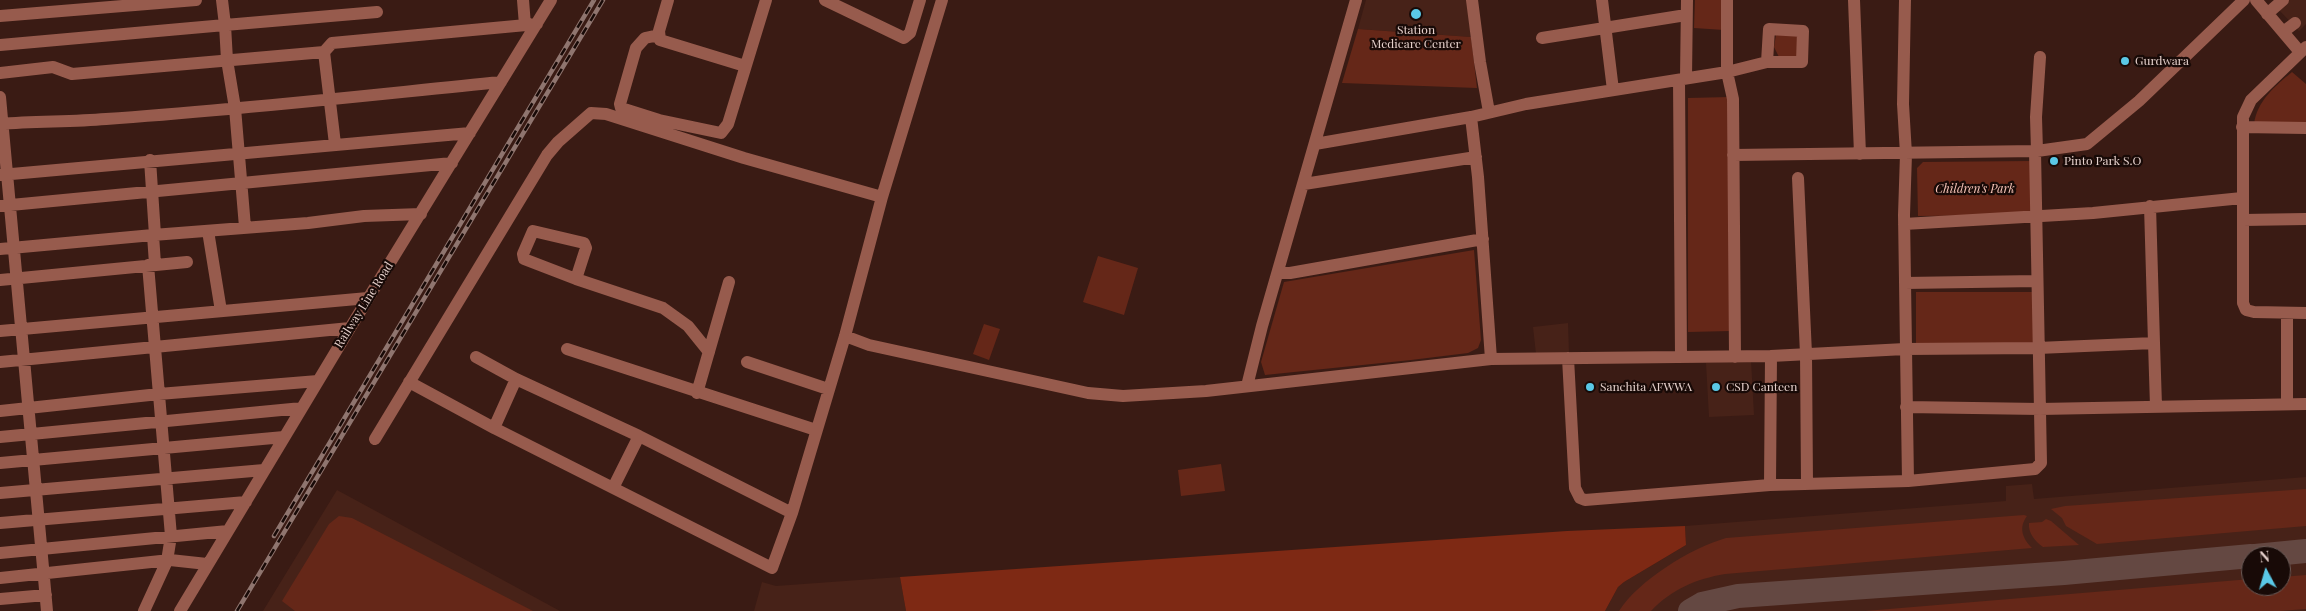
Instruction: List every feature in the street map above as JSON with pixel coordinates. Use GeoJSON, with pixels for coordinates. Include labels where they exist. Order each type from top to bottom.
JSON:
{"type":"FeatureCollection","features":[{"type":"Feature","properties":{"kind":"street"},"geometry":{"type":"LineString","coordinates":[[0,16],[196,0]]}},
{"type":"Feature","properties":{"kind":"street"},"geometry":{"type":"LineString","coordinates":[[222,0],[227,60],[235,108],[245,227]]}},
{"type":"Feature","properties":{"kind":"street"},"geometry":{"type":"LineString","coordinates":[[0,73],[56,68],[72,74],[324,52],[332,43],[531,24],[523,0]]}},
{"type":"Feature","properties":{"kind":"street","name":"Railway Line Road"},"geometry":{"type":"LineString","coordinates":[[180,611],[368,298],[501,82],[531,24],[552,0]]}},
{"type":"Feature","properties":{"kind":"street"},"geometry":{"type":"LineString","coordinates":[[668,0],[659,35],[664,42],[745,66]]}},
{"type":"Feature","properties":{"kind":"street"},"geometry":{"type":"LineString","coordinates":[[659,35],[645,38],[636,48],[620,104],[622,110],[712,133],[721,133],[728,124],[766,0]]}},
{"type":"Feature","properties":{"kind":"street"},"geometry":{"type":"LineString","coordinates":[[825,0],[904,38],[910,33],[920,0]]}},
{"type":"Feature","properties":{"kind":"street"},"geometry":{"type":"LineString","coordinates":[[409,382],[494,428],[771,568],[792,512],[845,336],[882,197],[942,0]]}},
{"type":"Feature","properties":{"kind":"street"},"geometry":{"type":"LineString","coordinates":[[1247,386],[1356,0]]}},
{"type":"Feature","properties":{"kind":"street"},"geometry":{"type":"LineString","coordinates":[[1472,0],[1489,112]]}},
{"type":"Feature","properties":{"kind":"street"},"geometry":{"type":"LineString","coordinates":[[1602,0],[1613,90]]}},
{"type":"Feature","properties":{"kind":"street"},"geometry":{"type":"LineString","coordinates":[[1681,356],[1683,79],[1687,0]]}},
{"type":"Feature","properties":{"kind":"street"},"geometry":{"type":"LineString","coordinates":[[1726,0],[1727,72],[1733,99],[1735,357]]}},
{"type":"Feature","properties":{"kind":"street"},"geometry":{"type":"LineString","coordinates":[[1854,0],[1860,154]]}},
{"type":"Feature","properties":{"kind":"street"},"geometry":{"type":"LineString","coordinates":[[1905,0],[1903,104],[1906,154],[1904,224],[1908,481]]}},
{"type":"Feature","properties":{"kind":"street"},"geometry":{"type":"LineString","coordinates":[[1733,155],[2036,151],[2078,147],[2092,142],[2244,0]]}},
{"type":"Feature","properties":{"kind":"street"},"geometry":{"type":"LineString","coordinates":[[2256,0],[2283,32],[2303,50],[2251,100],[2243,117],[2243,303],[2246,310],[2254,312],[2306,313]]}},
{"type":"Feature","properties":{"kind":"street"},"geometry":{"type":"LineString","coordinates":[[2267,14],[2283,0]]}},
{"type":"Feature","properties":{"kind":"street"},"geometry":{"type":"LineString","coordinates":[[0,45],[376,12]]}},
{"type":"Feature","properties":{"kind":"street"},"geometry":{"type":"LineString","coordinates":[[1542,38],[1686,15]]}},
{"type":"Feature","properties":{"kind":"street"},"geometry":{"type":"LineString","coordinates":[[2283,32],[2295,23]]}},
{"type":"Feature","properties":{"kind":"street"},"geometry":{"type":"LineString","coordinates":[[324,52],[335,144]]}},
{"type":"Feature","properties":{"kind":"street"},"geometry":{"type":"LineString","coordinates":[[1568,358],[1575,488],[1580,498],[1586,500],[1770,485],[1908,481],[2038,468],[2042,460],[2038,348],[2036,151],[2040,57]]}},
{"type":"Feature","properties":{"kind":"street"},"geometry":{"type":"LineString","coordinates":[[1315,144],[1471,118],[1489,112],[1613,90],[1727,72],[1767,62]]}},
{"type":"Feature","properties":{"kind":"street"},"geometry":{"type":"LineString","coordinates":[[1,124],[36,120],[104,120],[331,100],[501,82]]}},
{"type":"Feature","properties":{"kind":"street"},"geometry":{"type":"LineString","coordinates":[[0,97],[5,205],[13,247],[47,611]]}},
{"type":"Feature","properties":{"kind":"street"},"geometry":{"type":"LineString","coordinates":[[375,439],[547,155],[558,142],[590,113],[606,114],[744,158],[882,197]]}},
{"type":"Feature","properties":{"kind":"street"},"geometry":{"type":"LineString","coordinates":[[1471,118],[1483,239],[1491,360]]}},
{"type":"Feature","properties":{"kind":"street"},"geometry":{"type":"LineString","coordinates":[[2242,127],[2306,128]]}},
{"type":"Feature","properties":{"kind":"street"},"geometry":{"type":"LineString","coordinates":[[3,174],[470,133]]}},
{"type":"Feature","properties":{"kind":"street"},"geometry":{"type":"LineString","coordinates":[[1304,184],[1476,157]]}},
{"type":"Feature","properties":{"kind":"street"},"geometry":{"type":"LineString","coordinates":[[144,611],[167,561],[171,536],[152,317],[151,264],[154,235],[150,160]]}},
{"type":"Feature","properties":{"kind":"street"},"geometry":{"type":"LineString","coordinates":[[5,205],[452,163]]}},
{"type":"Feature","properties":{"kind":"street"},"geometry":{"type":"LineString","coordinates":[[1798,178],[1806,354],[1807,484]]}},
{"type":"Feature","properties":{"kind":"street"},"geometry":{"type":"LineString","coordinates":[[1904,224],[2037,217],[2242,198]]}},
{"type":"Feature","properties":{"kind":"street"},"geometry":{"type":"LineString","coordinates":[[2150,206],[2156,406]]}},
{"type":"Feature","properties":{"kind":"street"},"geometry":{"type":"LineString","coordinates":[[0,249],[308,223],[364,216],[420,214]]}},
{"type":"Feature","properties":{"kind":"street"},"geometry":{"type":"LineString","coordinates":[[2243,220],[2306,220]]}},
{"type":"Feature","properties":{"kind":"street"},"geometry":{"type":"LineString","coordinates":[[208,231],[221,311]]}},
{"type":"Feature","properties":{"kind":"street"},"geometry":{"type":"LineString","coordinates":[[576,279],[585,244],[533,231],[523,254],[524,259],[576,279],[663,308],[688,326],[709,352]]}},
{"type":"Feature","properties":{"kind":"street"},"geometry":{"type":"LineString","coordinates":[[1278,273],[1290,273],[1483,239]]}},
{"type":"Feature","properties":{"kind":"street"},"geometry":{"type":"LineString","coordinates":[[0,280],[187,262]]}},
{"type":"Feature","properties":{"kind":"street"},"geometry":{"type":"LineString","coordinates":[[1905,283],[2037,281]]}},
{"type":"Feature","properties":{"kind":"street"},"geometry":{"type":"LineString","coordinates":[[697,393],[729,282]]}},
{"type":"Feature","properties":{"kind":"street"},"geometry":{"type":"LineString","coordinates":[[0,331],[368,298]]}},
{"type":"Feature","properties":{"kind":"street"},"geometry":{"type":"LineString","coordinates":[[2287,313],[2287,404]]}},
{"type":"Feature","properties":{"kind":"street"},"geometry":{"type":"LineString","coordinates":[[0,362],[350,328]]}},
{"type":"Feature","properties":{"kind":"street"},"geometry":{"type":"LineString","coordinates":[[845,336],[870,345],[1088,393],[1114,396],[1247,386],[1491,360],[1681,356],[1735,357],[1906,349],[2038,348],[2154,343]]}},
{"type":"Feature","properties":{"kind":"street"},"geometry":{"type":"LineString","coordinates":[[567,349],[697,393],[816,430]]}},
{"type":"Feature","properties":{"kind":"street"},"geometry":{"type":"LineString","coordinates":[[476,356],[516,379],[639,436],[792,512]]}},
{"type":"Feature","properties":{"kind":"street"},"geometry":{"type":"LineString","coordinates":[[1770,485],[1771,356]]}},
{"type":"Feature","properties":{"kind":"street"},"geometry":{"type":"LineString","coordinates":[[747,362],[828,389]]}},
{"type":"Feature","properties":{"kind":"street"},"geometry":{"type":"LineString","coordinates":[[494,428],[516,379]]}},
{"type":"Feature","properties":{"kind":"street"},"geometry":{"type":"LineString","coordinates":[[0,411],[159,394],[318,381]]}},
{"type":"Feature","properties":{"kind":"street"},"geometry":{"type":"LineString","coordinates":[[1906,407],[2040,409],[2306,404]]}},
{"type":"Feature","properties":{"kind":"street"},"geometry":{"type":"LineString","coordinates":[[0,437],[302,408]]}},
{"type":"Feature","properties":{"kind":"street"},"geometry":{"type":"LineString","coordinates":[[613,488],[639,436]]}},
{"type":"Feature","properties":{"kind":"street"},"geometry":{"type":"LineString","coordinates":[[0,463],[284,437]]}},
{"type":"Feature","properties":{"kind":"street"},"geometry":{"type":"LineString","coordinates":[[0,493],[264,470]]}},
{"type":"Feature","properties":{"kind":"street"},"geometry":{"type":"LineString","coordinates":[[0,523],[246,502]]}},
{"type":"Feature","properties":{"kind":"street"},"geometry":{"type":"LineString","coordinates":[[0,553],[228,531]]}},
{"type":"Feature","properties":{"kind":"street"},"geometry":{"type":"LineString","coordinates":[[0,578],[167,561],[207,564]]}},
{"type":"Feature","properties":{"kind":"street"},"geometry":{"type":"LineString","coordinates":[[0,598],[46,595]]}},
{"type":"Feature","properties":{"kind":"shaded area","name":"Station Medicare Center"},"geometry":{"type":"Polygon","coordinates":[[[1366,0],[1468,0],[1471,37],[1358,29],[1366,0]]]}},
{"type":"Feature","properties":{"kind":"shaded area"},"geometry":{"type":"Polygon","coordinates":[[[2289,0],[2306,0],[2306,24],[2299,31],[2279,10],[2289,0]]]}},
{"type":"Feature","properties":{"kind":"shaded area"},"geometry":{"type":"Polygon","coordinates":[[[1568,323],[1569,353],[1536,354],[1533,327],[1568,323]]]}},
{"type":"Feature","properties":{"kind":"shaded area"},"geometry":{"type":"Polygon","coordinates":[[[1751,360],[1754,415],[1709,417],[1706,363],[1751,360]]]}},
{"type":"Feature","properties":{"kind":"shaded area"},"geometry":{"type":"Polygon","coordinates":[[[2306,477],[2306,611],[1605,611],[1618,587],[1624,582],[1686,545],[1685,526],[2006,501],[2006,486],[2032,484],[2034,499],[2306,477]]]}},
{"type":"Feature","properties":{"kind":"shaded area"},"geometry":{"type":"Polygon","coordinates":[[[337,490],[560,611],[263,611],[337,490]]]}},
{"type":"Feature","properties":{"kind":"shaded area"},"geometry":{"type":"Polygon","coordinates":[[[1685,526],[1686,545],[1624,582],[1618,587],[1605,611],[906,611],[900,577],[1567,531],[1685,526]]]}},
{"type":"Feature","properties":{"kind":"shaded area"},"geometry":{"type":"Polygon","coordinates":[[[900,577],[906,611],[754,611],[762,582],[776,586],[900,577]]]}},
{"type":"Feature","properties":{"kind":"green space"},"geometry":{"type":"Polygon","coordinates":[[[1695,0],[1724,0],[1724,30],[1694,28],[1695,0]]]}},
{"type":"Feature","properties":{"kind":"green space"},"geometry":{"type":"Polygon","coordinates":[[[1358,29],[1471,37],[1477,88],[1342,83],[1358,29]]]}},
{"type":"Feature","properties":{"kind":"green space"},"geometry":{"type":"Polygon","coordinates":[[[1801,34],[1800,58],[1780,59],[1774,47],[1776,35],[1801,34]]]}},
{"type":"Feature","properties":{"kind":"green space"},"geometry":{"type":"Polygon","coordinates":[[[2292,72],[2306,84],[2306,125],[2254,124],[2263,101],[2292,72]]]}},
{"type":"Feature","properties":{"kind":"green space"},"geometry":{"type":"Polygon","coordinates":[[[1730,97],[1731,331],[1688,332],[1688,98],[1730,97]]]}},
{"type":"Feature","properties":{"kind":"green space","name":"Children's Park"},"geometry":{"type":"Polygon","coordinates":[[[2032,161],[2032,215],[1918,216],[1917,168],[1923,162],[2032,161]]]}},
{"type":"Feature","properties":{"kind":"green space"},"geometry":{"type":"Polygon","coordinates":[[[1474,250],[1481,340],[1478,348],[1468,353],[1265,375],[1261,362],[1284,282],[1474,250]]]}},
{"type":"Feature","properties":{"kind":"green space"},"geometry":{"type":"Polygon","coordinates":[[[1098,256],[1138,268],[1124,315],[1083,302],[1098,256]]]}},
{"type":"Feature","properties":{"kind":"green space"},"geometry":{"type":"Polygon","coordinates":[[[1916,292],[2033,292],[2034,345],[1916,343],[1916,292]]]}},
{"type":"Feature","properties":{"kind":"green space"},"geometry":{"type":"Polygon","coordinates":[[[984,324],[1000,329],[989,360],[973,354],[984,324]]]}},
{"type":"Feature","properties":{"kind":"green space"},"geometry":{"type":"Polygon","coordinates":[[[1221,464],[1225,491],[1181,496],[1178,470],[1221,464]]]}},
{"type":"Feature","properties":{"kind":"green space"},"geometry":{"type":"Polygon","coordinates":[[[2306,489],[2306,526],[2097,544],[2066,526],[2062,518],[2051,509],[2065,506],[2306,489]]]}},
{"type":"Feature","properties":{"kind":"green space"},"geometry":{"type":"Polygon","coordinates":[[[339,516],[352,518],[533,611],[295,611],[282,601],[329,524],[339,516]]]}},
{"type":"Feature","properties":{"kind":"green space"},"geometry":{"type":"Polygon","coordinates":[[[2027,516],[2022,529],[2026,541],[2032,548],[1725,574],[1685,586],[1667,597],[1651,611],[1619,611],[1628,599],[1652,577],[1697,549],[1726,538],[2027,516]]]}},
{"type":"Feature","properties":{"kind":"green space"},"geometry":{"type":"Polygon","coordinates":[[[2046,519],[2051,521],[2079,545],[2043,547],[2033,536],[2029,523],[2042,522],[2046,519]]]}},
{"type":"Feature","properties":{"kind":"green space"},"geometry":{"type":"Polygon","coordinates":[[[2306,575],[2306,609],[2280,611],[1865,611],[2241,580],[2241,596],[2291,596],[2291,576],[2306,575]]]}},
{"type":"Feature","properties":{"kind":"taxiway"},"geometry":{"type":"LineString","coordinates":[[2291,552],[2306,551]]}},
{"type":"Feature","properties":{"kind":"taxiway"},"geometry":{"type":"LineString","coordinates":[[1690,611],[1702,604],[1738,596],[2064,573],[2241,557]]}},
{"type":"Feature","properties":{"kind":"railway"},"geometry":{"type":"LineString","coordinates":[[274,536],[594,0]]}},
{"type":"Feature","properties":{"kind":"railway"},"geometry":{"type":"LineString","coordinates":[[237,611],[603,0]]}},
{"type":"Feature","properties":{"kind":"place","name":"Station Medicare Center"},"geometry":{"type":"Point","coordinates":[1416,14]}},
{"type":"Feature","properties":{"kind":"place","name":"Gurdwara"},"geometry":{"type":"Point","coordinates":[2125,61]}},
{"type":"Feature","properties":{"kind":"place","name":"Pinto Park S.O"},"geometry":{"type":"Point","coordinates":[2054,161]}},
{"type":"Feature","properties":{"kind":"place","name":"Sanchita AFWWA"},"geometry":{"type":"Point","coordinates":[1590,387]}},
{"type":"Feature","properties":{"kind":"place","name":"CSD Canteen"},"geometry":{"type":"Point","coordinates":[1716,387]}}]}
